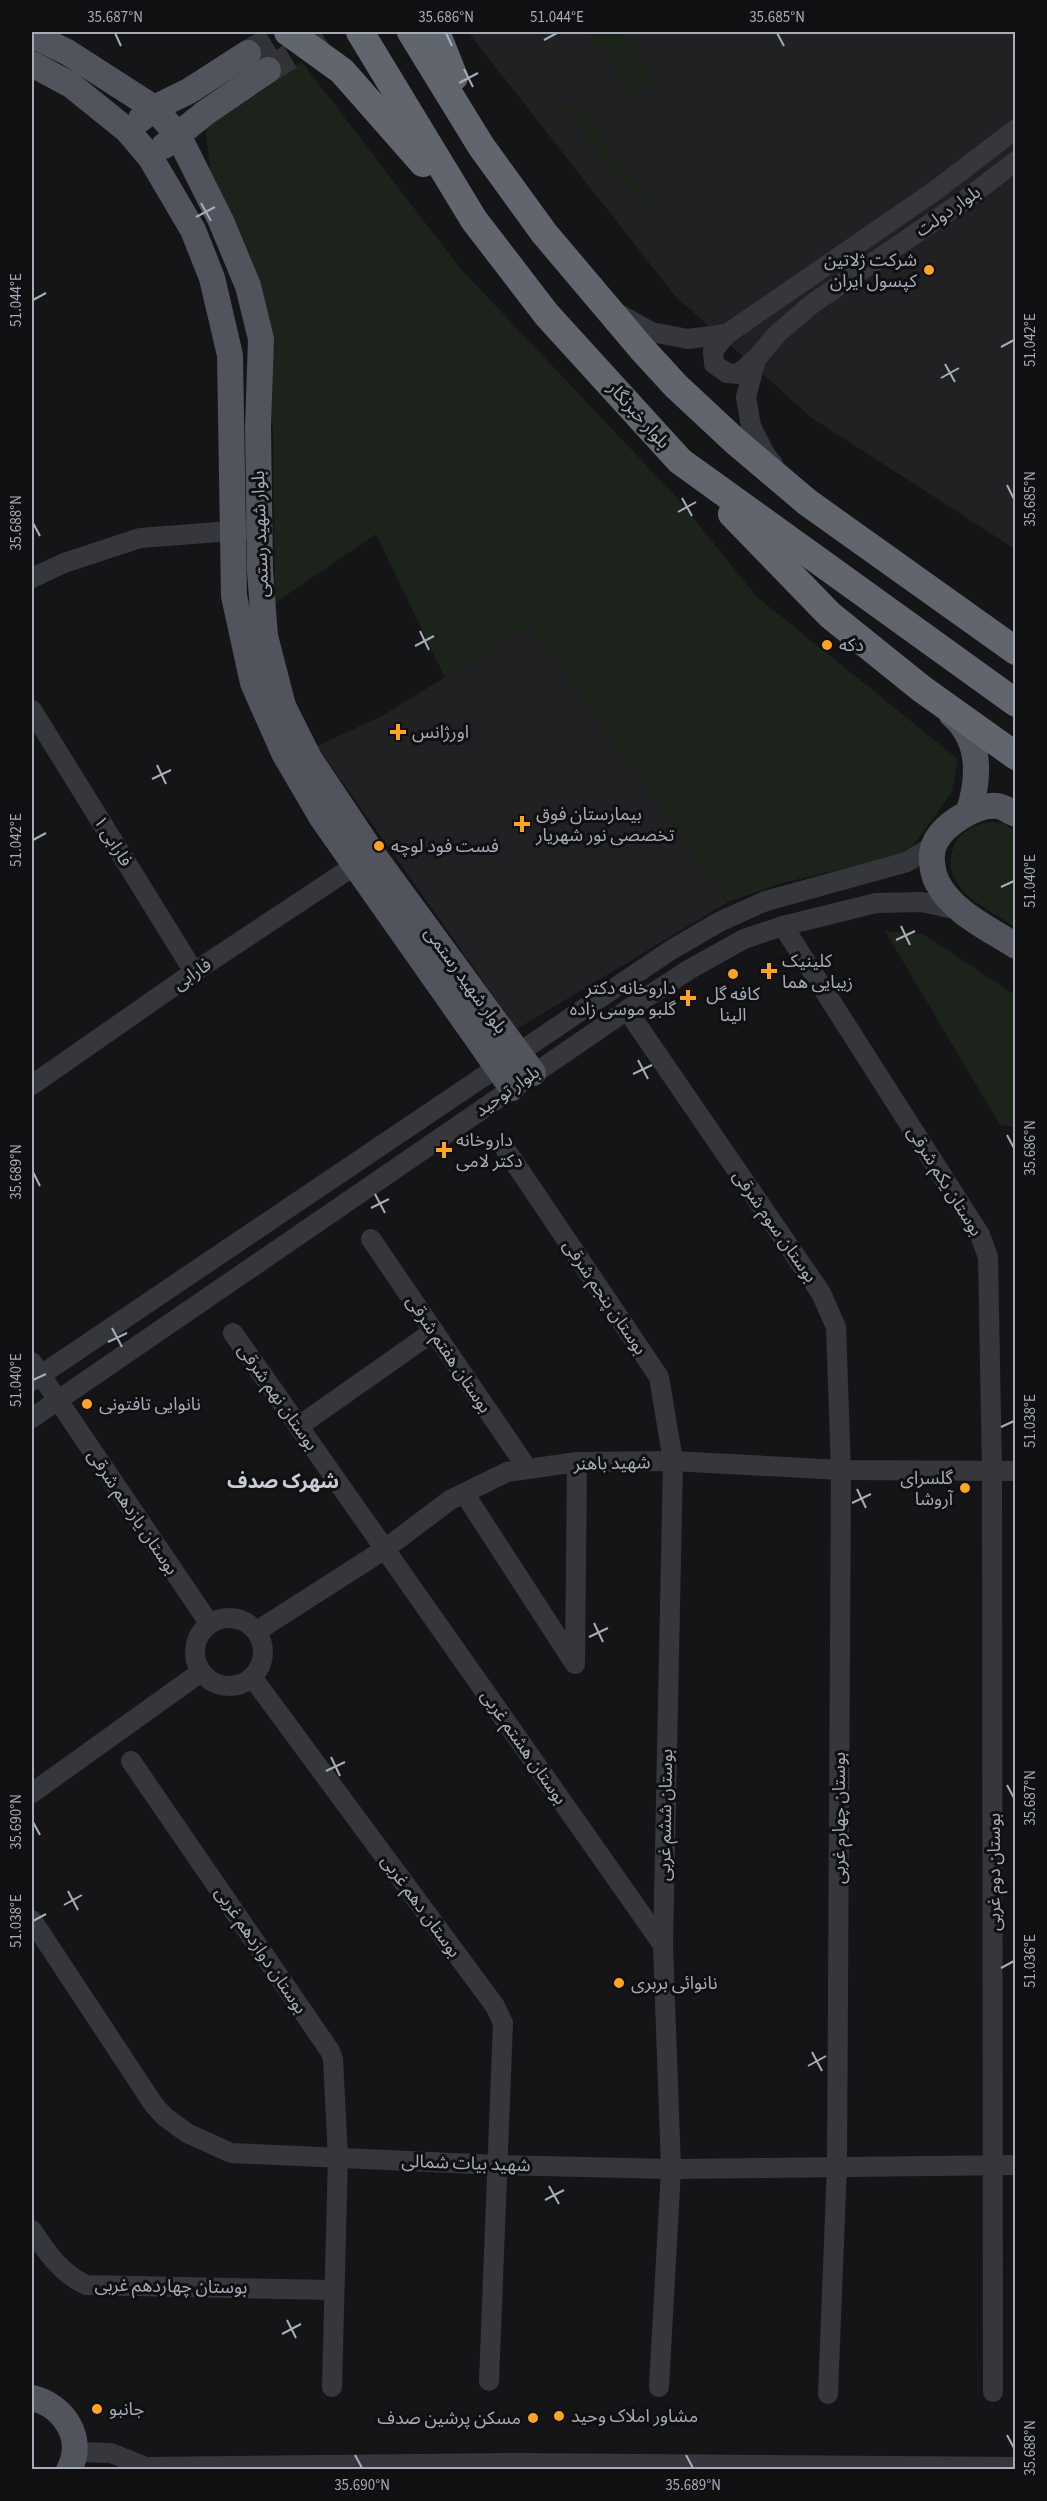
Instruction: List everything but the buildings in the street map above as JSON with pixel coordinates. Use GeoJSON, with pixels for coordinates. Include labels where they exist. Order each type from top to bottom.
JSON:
{"type":"FeatureCollection","features":[{"type":"Feature","properties":{"kind":"highway"},"geometry":{"type":"LineString","coordinates":[[288,32],[342,70],[474,220]]}},
{"type":"Feature","properties":{"kind":"highway","name":"بلوار خبرنگار"},"geometry":{"type":"LineString","coordinates":[[360,32],[474,220],[547,315],[680,461],[1016,703]]}},
{"type":"Feature","properties":{"kind":"highway"},"geometry":{"type":"LineString","coordinates":[[411,32],[482,146],[544,233],[676,386],[735,441],[807,502],[1010,645]]}},
{"type":"Feature","properties":{"kind":"highway"},"geometry":{"type":"LineString","coordinates":[[436,32],[482,146]]}},
{"type":"Feature","properties":{"kind":"highway"},"geometry":{"type":"LineString","coordinates":[[680,461],[830,615],[922,689],[1016,756]]}},
{"type":"Feature","properties":{"kind":"main road","name":"بلوار شهید رستمی"},"geometry":{"type":"LineString","coordinates":[[32,35],[67,52],[154,108],[178,135],[221,222],[248,286],[261,339],[258,529],[265,636],[283,706],[309,759],[489,1032],[506,1078]]}},
{"type":"Feature","properties":{"kind":"main road"},"geometry":{"type":"LineString","coordinates":[[128,131],[154,108],[189,90],[248,53]]}},
{"type":"Feature","properties":{"kind":"main road","name":"بلوار شهید رستمی"},"geometry":{"type":"LineString","coordinates":[[32,64],[71,85],[128,131],[150,157],[193,230],[212,278],[230,355],[234,596],[253,683],[284,753],[322,818],[354,866],[489,1032],[526,1063]]}},
{"type":"Feature","properties":{"kind":"main road"},"geometry":{"type":"LineString","coordinates":[[150,157],[268,70]]}},
{"type":"Feature","properties":{"kind":"main road"},"geometry":{"type":"LineString","coordinates":[[922,689],[962,724],[974,744],[978,774],[969,811]]}},
{"type":"Feature","properties":{"kind":"main road"},"geometry":{"type":"LineString","coordinates":[[1016,814],[998,806],[969,811],[950,825],[934,845],[932,862],[936,880],[947,897],[962,911],[1016,946]]}},
{"type":"Feature","properties":{"kind":"main road"},"geometry":{"type":"LineString","coordinates":[[32,2398],[57,2409],[68,2421],[74,2436],[72,2461]]}},
{"type":"Feature","properties":{"kind":"street","name":"بلوار دولت"},"geometry":{"type":"LineString","coordinates":[[605,306],[651,332],[688,339],[727,334],[936,190],[1016,129]]}},
{"type":"Feature","properties":{"kind":"street","name":"بلوار دولت"},"geometry":{"type":"LineString","coordinates":[[807,502],[765,454],[751,426],[746,397],[756,359],[778,333],[812,304],[965,200],[1016,161]]}},
{"type":"Feature","properties":{"kind":"street"},"geometry":{"type":"LineString","coordinates":[[727,334],[713,351],[714,364],[727,373],[738,374],[756,359]]}},
{"type":"Feature","properties":{"kind":"street"},"geometry":{"type":"LineString","coordinates":[[32,578],[64,563],[140,538],[258,529]]}},
{"type":"Feature","properties":{"kind":"street","name":"فارابی ۱"},"geometry":{"type":"LineString","coordinates":[[32,710],[194,972]]}},
{"type":"Feature","properties":{"kind":"street","name":"بلوار توحید"},"geometry":{"type":"LineString","coordinates":[[32,1418],[506,1078],[671,950],[719,922],[766,901],[907,862],[934,845]]}},
{"type":"Feature","properties":{"kind":"street","name":"فارابی"},"geometry":{"type":"LineString","coordinates":[[32,1085],[194,972],[354,866]]}},
{"type":"Feature","properties":{"kind":"street","name":"بلوار توحید"},"geometry":{"type":"LineString","coordinates":[[526,1063],[627,1010],[690,969],[744,939],[783,926],[876,903],[922,902],[962,911]]}},
{"type":"Feature","properties":{"kind":"street","name":"بوستان یکم شرقی"},"geometry":{"type":"LineString","coordinates":[[783,926],[986,1246],[992,1471]]}},
{"type":"Feature","properties":{"kind":"street","name":"بوستان سوم شرقی"},"geometry":{"type":"LineString","coordinates":[[627,1010],[830,1308],[836,1327],[842,1470]]}},
{"type":"Feature","properties":{"kind":"street","name":"بلوار توحید"},"geometry":{"type":"LineString","coordinates":[[34,1373],[506,1078]]}},
{"type":"Feature","properties":{"kind":"street","name":"بوستان پنجم شرقی"},"geometry":{"type":"LineString","coordinates":[[504,1147],[658,1377],[673,1461]]}},
{"type":"Feature","properties":{"kind":"street","name":"بوستان هفتم شرقی"},"geometry":{"type":"LineString","coordinates":[[371,1239],[527,1468]]}},
{"type":"Feature","properties":{"kind":"street"},"geometry":{"type":"LineString","coordinates":[[299,1426],[434,1331]]}},
{"type":"Feature","properties":{"kind":"street","name":"بوستان نهم شرقی"},"geometry":{"type":"LineString","coordinates":[[233,1333],[385,1549]]}},
{"type":"Feature","properties":{"kind":"street","name":"بوستان یازدهم شرقی"},"geometry":{"type":"LineString","coordinates":[[34,1373],[56,1401],[209,1623]]}},
{"type":"Feature","properties":{"kind":"street","name":"شهید باهنر"},"geometry":{"type":"LineString","coordinates":[[257,1631],[385,1549],[464,1492],[507,1472],[578,1462],[673,1461],[842,1470],[1016,1470]]}},
{"type":"Feature","properties":{"kind":"street","name":"بوستان ششم غربی"},"geometry":{"type":"LineString","coordinates":[[659,2387],[671,2169],[663,1945],[673,1461]]}},
{"type":"Feature","properties":{"kind":"street"},"geometry":{"type":"LineString","coordinates":[[464,1492],[575,1664],[578,1462]]}},
{"type":"Feature","properties":{"kind":"street","name":"بوستان چهارم غربی"},"geometry":{"type":"LineString","coordinates":[[828,2394],[837,2166],[842,1470]]}},
{"type":"Feature","properties":{"kind":"street","name":"بوستان دوم غربی"},"geometry":{"type":"LineString","coordinates":[[992,1471],[993,2392]]}},
{"type":"Feature","properties":{"kind":"street","name":"بوستان هشتم غربی"},"geometry":{"type":"LineString","coordinates":[[385,1549],[663,1945]]}},
{"type":"Feature","properties":{"kind":"street"},"geometry":{"type":"LineString","coordinates":[[219,1619],[240,1619],[257,1631],[263,1650],[259,1670],[243,1684],[220,1685],[209,1680],[201,1672],[196,1662],[196,1641],[209,1623],[219,1619]]}},
{"type":"Feature","properties":{"kind":"street"},"geometry":{"type":"LineString","coordinates":[[32,1793],[201,1672]]}},
{"type":"Feature","properties":{"kind":"street","name":"بوستان دهم غربی"},"geometry":{"type":"LineString","coordinates":[[252,1677],[500,2014],[503,2023],[489,2381]]}},
{"type":"Feature","properties":{"kind":"street","name":"بوستان دوازدهم غربی"},"geometry":{"type":"LineString","coordinates":[[131,1761],[330,2051],[335,2071],[338,2157],[332,2387]]}},
{"type":"Feature","properties":{"kind":"street","name":"شهید بیات شمالی"},"geometry":{"type":"LineString","coordinates":[[32,1920],[154,2105],[165,2117],[197,2139],[231,2153],[497,2165],[671,2169],[1016,2165]]}},
{"type":"Feature","properties":{"kind":"street","name":"بوستان چهاردهم غربی"},"geometry":{"type":"LineString","coordinates":[[32,2230],[61,2269],[67,2275],[86,2285],[334,2290]]}},
{"type":"Feature","properties":{"kind":"street"},"geometry":{"type":"LineString","coordinates":[[72,2461],[111,2453],[142,2468],[1016,2467]]}},
{"type":"Feature","properties":{"kind":"shaded area"},"geometry":{"type":"Polygon","coordinates":[[[468,32],[1015,32],[1015,549],[812,418],[676,297],[468,32]]]}},
{"type":"Feature","properties":{"kind":"shaded area"},"geometry":{"type":"Polygon","coordinates":[[[587,32],[622,32],[657,80],[633,97],[587,32]]]}},
{"type":"Feature","properties":{"kind":"shaded area"},"geometry":{"type":"Polygon","coordinates":[[[302,62],[460,268],[679,500],[757,597],[958,759],[952,792],[907,854],[782,883],[728,902],[530,626],[445,678],[376,534],[275,603],[273,434],[266,325],[211,175],[205,128],[255,88],[302,62]]]}},
{"type":"Feature","properties":{"kind":"shaded area"},"geometry":{"type":"Polygon","coordinates":[[[574,101],[670,227],[714,272],[668,232],[563,110],[574,101]]]}},
{"type":"Feature","properties":{"kind":"shaded area","name":"بیمارستان فوق تخصصی نور شهریار"},"geometry":{"type":"Polygon","coordinates":[[[530,625],[728,902],[517,1029],[317,746],[382,716],[530,625]]]}},
{"type":"Feature","properties":{"kind":"shaded area"},"geometry":{"type":"Polygon","coordinates":[[[992,822],[1003,823],[1015,831],[1015,927],[968,895],[958,885],[952,874],[951,861],[957,840],[970,829],[992,822]]]}},
{"type":"Feature","properties":{"kind":"shaded area"},"geometry":{"type":"Polygon","coordinates":[[[885,931],[923,934],[1015,995],[1015,1127],[1000,1125],[885,931]]]}},
{"type":"Feature","properties":{"kind":"tunnel"},"geometry":{"type":"LineString","coordinates":[[248,53],[284,32]]}},
{"type":"Feature","properties":{"kind":"tunnel"},"geometry":{"type":"LineString","coordinates":[[268,70],[331,32]]}},
{"type":"Feature","properties":{"kind":"place","name":"شرکت ژلاتین کپسول ایران"},"geometry":{"type":"Point","coordinates":[929,270]}},
{"type":"Feature","properties":{"kind":"place","name":"دکه"},"geometry":{"type":"Point","coordinates":[827,645]}},
{"type":"Feature","properties":{"kind":"place","name":"اورژانس"},"geometry":{"type":"Point","coordinates":[398,732]}},
{"type":"Feature","properties":{"kind":"place","name":"بیمارستان فوق تخصصی نور شهریار"},"geometry":{"type":"Point","coordinates":[522,824]}},
{"type":"Feature","properties":{"kind":"place","name":"فست فود لوچه"},"geometry":{"type":"Point","coordinates":[379,846]}},
{"type":"Feature","properties":{"kind":"place","name":"کلینیک زیبایی هما"},"geometry":{"type":"Point","coordinates":[769,971]}},
{"type":"Feature","properties":{"kind":"place","name":"کافه گل الینا"},"geometry":{"type":"Point","coordinates":[733,974]}},
{"type":"Feature","properties":{"kind":"place","name":"داروخانه دکتر گلبو موسی زاده"},"geometry":{"type":"Point","coordinates":[688,998]}},
{"type":"Feature","properties":{"kind":"place","name":"داروخانه دکتر لامی"},"geometry":{"type":"Point","coordinates":[444,1150]}},
{"type":"Feature","properties":{"kind":"place","name":"نانوایی تافتونی"},"geometry":{"type":"Point","coordinates":[87,1404]}},
{"type":"Feature","properties":{"kind":"place","name":"گلسرای آروشا"},"geometry":{"type":"Point","coordinates":[965,1488]}},
{"type":"Feature","properties":{"kind":"place","name":"نانوائی بربری"},"geometry":{"type":"Point","coordinates":[619,1983]}},
{"type":"Feature","properties":{"kind":"place","name":"جانبو"},"geometry":{"type":"Point","coordinates":[97,2409]}},
{"type":"Feature","properties":{"kind":"place","name":"مشاور املاک وحید"},"geometry":{"type":"Point","coordinates":[559,2416]}},
{"type":"Feature","properties":{"kind":"place","name":"مسکن پرشین صدف"},"geometry":{"type":"Point","coordinates":[533,2418]}},
{"type":"Feature","properties":{"kind":"district","name":"شهرک صدف"},"geometry":{"type":"Point","coordinates":[283,1481]}}]}
